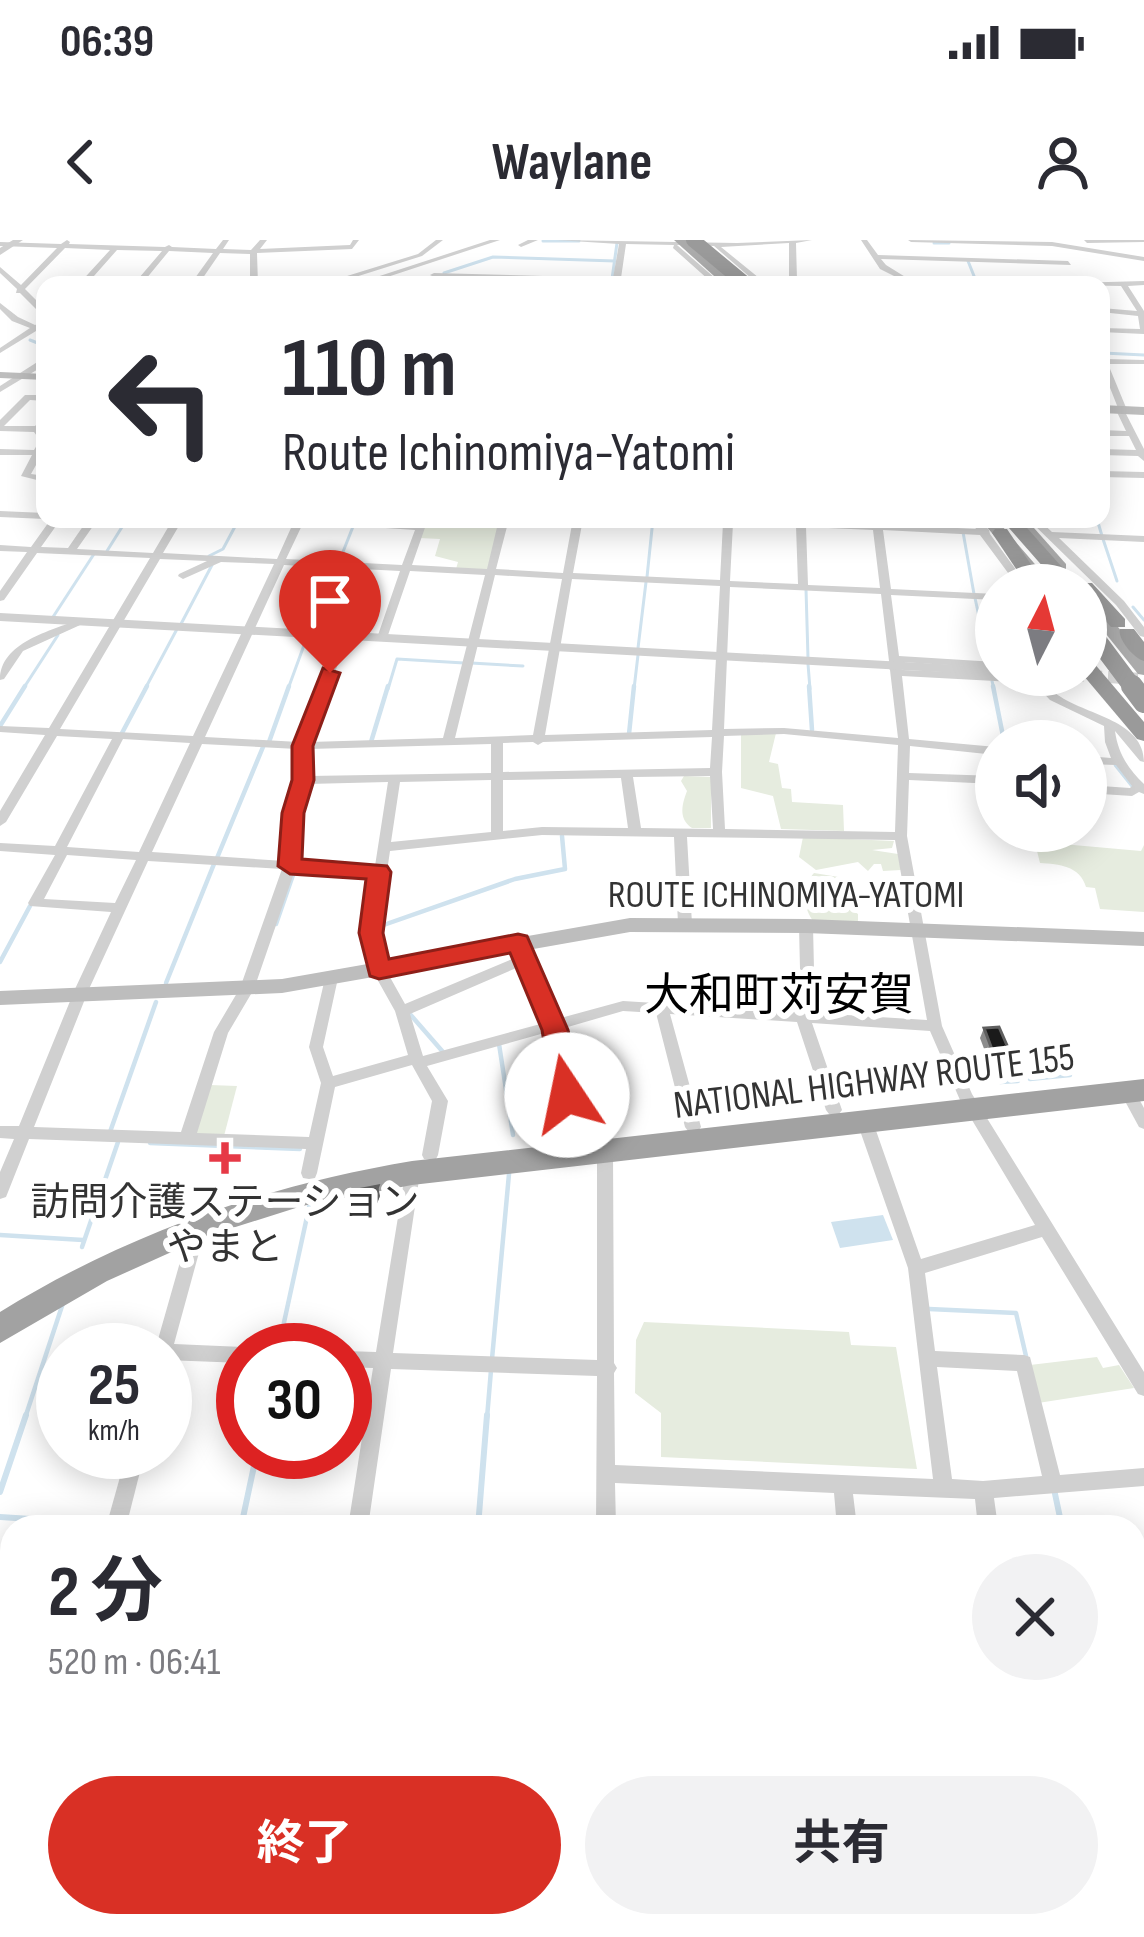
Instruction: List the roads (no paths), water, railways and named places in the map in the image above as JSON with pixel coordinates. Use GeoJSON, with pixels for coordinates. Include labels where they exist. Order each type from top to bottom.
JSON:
{"type":"FeatureCollection","features":[{"type":"Feature","properties":{"kind":"highway"},"geometry":{"type":"LineString","coordinates":[[705,255],[736,276]]}},
{"type":"Feature","properties":{"kind":"highway"},"geometry":{"type":"LineString","coordinates":[[1013,528],[1028,564]]}},
{"type":"Feature","properties":{"kind":"highway"},"geometry":{"type":"LineString","coordinates":[[1014,528],[1040,564]]}},
{"type":"Feature","properties":{"kind":"highway"},"geometry":{"type":"LineString","coordinates":[[1015,528],[1056,564]]}},
{"type":"Feature","properties":{"kind":"highway"},"geometry":{"type":"LineString","coordinates":[[1127,623],[1144,655]]}},
{"type":"Feature","properties":{"kind":"highway"},"geometry":{"type":"LineString","coordinates":[[1107,631],[1144,681]]}},
{"type":"Feature","properties":{"kind":"highway"},"geometry":{"type":"LineString","coordinates":[[1107,653],[1144,702]]}},
{"type":"Feature","properties":{"kind":"highway"},"geometry":{"type":"LineString","coordinates":[[1104,696],[1114,713],[1144,735]]}},
{"type":"Feature","properties":{"kind":"highway","name":"NATIONAL HIGHWAY ROUTE 155"},"geometry":{"type":"LineString","coordinates":[[0,1329],[74,1282],[199,1224],[318,1188],[421,1164],[574,1140],[834,1110],[969,1103],[1138,1086]]}},
{"type":"Feature","properties":{"kind":"highway","name":"NATIONAL HIGHWAY ROUTE 155"},"geometry":{"type":"LineString","coordinates":[[0,1310],[66,1268],[148,1228],[210,1203],[309,1173],[605,1152],[866,1122],[969,1103]]}},
{"type":"Feature","properties":{"kind":"main road"},"geometry":{"type":"LineString","coordinates":[[705,255],[736,276]]}},
{"type":"Feature","properties":{"kind":"main road"},"geometry":{"type":"LineString","coordinates":[[0,375],[36,377]]}},
{"type":"Feature","properties":{"kind":"main road"},"geometry":{"type":"LineString","coordinates":[[1110,410],[1144,411]]}},
{"type":"Feature","properties":{"kind":"main road"},"geometry":{"type":"LineString","coordinates":[[1014,528],[1033,564]]}},
{"type":"Feature","properties":{"kind":"main road"},"geometry":{"type":"LineString","coordinates":[[1107,627],[1144,670]]}},
{"type":"Feature","properties":{"kind":"main road"},"geometry":{"type":"LineString","coordinates":[[1107,665],[1144,714]]}},
{"type":"Feature","properties":{"kind":"main road","name":"ROUTE ICHINOMIYA-YATOMI"},"geometry":{"type":"LineString","coordinates":[[0,998],[248,989],[520,951],[604,928],[806,926],[1144,939]]}},
{"type":"Feature","properties":{"kind":"street"},"geometry":{"type":"LineString","coordinates":[[90,276],[122,240]]}},
{"type":"Feature","properties":{"kind":"street"},"geometry":{"type":"LineString","coordinates":[[144,276],[174,240]]}},
{"type":"Feature","properties":{"kind":"street"},"geometry":{"type":"LineString","coordinates":[[200,276],[226,240]]}},
{"type":"Feature","properties":{"kind":"street"},"geometry":{"type":"LineString","coordinates":[[254,276],[254,252],[264,240]]}},
{"type":"Feature","properties":{"kind":"street"},"geometry":{"type":"LineString","coordinates":[[0,248],[16,242],[66,243],[330,258],[356,240]]}},
{"type":"Feature","properties":{"kind":"street"},"geometry":{"type":"LineString","coordinates":[[367,276],[420,255],[440,240]]}},
{"type":"Feature","properties":{"kind":"street"},"geometry":{"type":"LineString","coordinates":[[373,276],[497,240]]}},
{"type":"Feature","properties":{"kind":"street"},"geometry":{"type":"LineString","coordinates":[[521,245],[536,240]]}},
{"type":"Feature","properties":{"kind":"street"},"geometry":{"type":"LineString","coordinates":[[559,240],[623,241],[735,256],[737,243]]}},
{"type":"Feature","properties":{"kind":"street"},"geometry":{"type":"LineString","coordinates":[[678,276],[679,260],[737,243],[809,240]]}},
{"type":"Feature","properties":{"kind":"street"},"geometry":{"type":"LineString","coordinates":[[864,240],[887,276]]}},
{"type":"Feature","properties":{"kind":"street"},"geometry":{"type":"LineString","coordinates":[[911,240],[1059,245],[1144,259]]}},
{"type":"Feature","properties":{"kind":"street"},"geometry":{"type":"LineString","coordinates":[[928,240],[935,260]]}},
{"type":"Feature","properties":{"kind":"street"},"geometry":{"type":"LineString","coordinates":[[1072,240],[1144,240]]}},
{"type":"Feature","properties":{"kind":"street"},"geometry":{"type":"LineString","coordinates":[[617,276],[623,241]]}},
{"type":"Feature","properties":{"kind":"street"},"geometry":{"type":"LineString","coordinates":[[792,241],[792,276]]}},
{"type":"Feature","properties":{"kind":"street"},"geometry":{"type":"LineString","coordinates":[[971,242],[976,255],[996,259]]}},
{"type":"Feature","properties":{"kind":"street"},"geometry":{"type":"LineString","coordinates":[[992,242],[1003,276]]}},
{"type":"Feature","properties":{"kind":"street"},"geometry":{"type":"LineString","coordinates":[[39,276],[66,243]]}},
{"type":"Feature","properties":{"kind":"street"},"geometry":{"type":"LineString","coordinates":[[406,245],[420,255]]}},
{"type":"Feature","properties":{"kind":"street"},"geometry":{"type":"LineString","coordinates":[[1059,245],[1075,276]]}},
{"type":"Feature","properties":{"kind":"street"},"geometry":{"type":"LineString","coordinates":[[688,258],[705,255],[746,276]]}},
{"type":"Feature","properties":{"kind":"street"},"geometry":{"type":"LineString","coordinates":[[875,257],[1068,263]]}},
{"type":"Feature","properties":{"kind":"street"},"geometry":{"type":"LineString","coordinates":[[330,258],[344,276]]}},
{"type":"Feature","properties":{"kind":"street"},"geometry":{"type":"LineString","coordinates":[[919,276],[935,260]]}},
{"type":"Feature","properties":{"kind":"street"},"geometry":{"type":"LineString","coordinates":[[0,269],[36,306]]}},
{"type":"Feature","properties":{"kind":"street"},"geometry":{"type":"LineString","coordinates":[[434,275],[448,276]]}},
{"type":"Feature","properties":{"kind":"street"},"geometry":{"type":"LineString","coordinates":[[23,295],[36,279]]}},
{"type":"Feature","properties":{"kind":"street"},"geometry":{"type":"LineString","coordinates":[[1110,285],[1144,284]]}},
{"type":"Feature","properties":{"kind":"street"},"geometry":{"type":"LineString","coordinates":[[1110,330],[1144,332],[1140,302],[1124,285]]}},
{"type":"Feature","properties":{"kind":"street"},"geometry":{"type":"LineString","coordinates":[[23,295],[36,298]]}},
{"type":"Feature","properties":{"kind":"street"},"geometry":{"type":"LineString","coordinates":[[2,311],[36,327]]}},
{"type":"Feature","properties":{"kind":"street"},"geometry":{"type":"LineString","coordinates":[[1110,311],[1141,314]]}},
{"type":"Feature","properties":{"kind":"street"},"geometry":{"type":"LineString","coordinates":[[0,351],[36,334]]}},
{"type":"Feature","properties":{"kind":"street"},"geometry":{"type":"LineString","coordinates":[[0,340],[17,345]]}},
{"type":"Feature","properties":{"kind":"street"},"geometry":{"type":"LineString","coordinates":[[28,358],[36,360]]}},
{"type":"Feature","properties":{"kind":"street"},"geometry":{"type":"LineString","coordinates":[[1110,360],[1144,362]]}},
{"type":"Feature","properties":{"kind":"street"},"geometry":{"type":"LineString","coordinates":[[0,390],[36,365]]}},
{"type":"Feature","properties":{"kind":"street"},"geometry":{"type":"LineString","coordinates":[[1110,387],[1136,431],[1143,456],[1110,453]]}},
{"type":"Feature","properties":{"kind":"street"},"geometry":{"type":"LineString","coordinates":[[0,426],[28,397],[36,397]]}},
{"type":"Feature","properties":{"kind":"street"},"geometry":{"type":"LineString","coordinates":[[0,426],[36,434]]}},
{"type":"Feature","properties":{"kind":"street"},"geometry":{"type":"LineString","coordinates":[[0,452],[36,453]]}},
{"type":"Feature","properties":{"kind":"street"},"geometry":{"type":"LineString","coordinates":[[1110,474],[1144,475]]}},
{"type":"Feature","properties":{"kind":"street"},"geometry":{"type":"LineString","coordinates":[[0,514],[36,516]]}},
{"type":"Feature","properties":{"kind":"street"},"geometry":{"type":"LineString","coordinates":[[0,598],[50,528]]}},
{"type":"Feature","properties":{"kind":"street"},"geometry":{"type":"LineString","coordinates":[[71,551],[87,528]]}},
{"type":"Feature","properties":{"kind":"street"},"geometry":{"type":"LineString","coordinates":[[0,822],[173,528]]}},
{"type":"Feature","properties":{"kind":"street"},"geometry":{"type":"LineString","coordinates":[[0,1192],[79,995],[296,528]]}},
{"type":"Feature","properties":{"kind":"street"},"geometry":{"type":"LineString","coordinates":[[382,638],[419,528]]}},
{"type":"Feature","properties":{"kind":"street"},"geometry":{"type":"LineString","coordinates":[[448,743],[502,528]]}},
{"type":"Feature","properties":{"kind":"street"},"geometry":{"type":"LineString","coordinates":[[538,741],[576,528]]}},
{"type":"Feature","properties":{"kind":"street"},"geometry":{"type":"LineString","coordinates":[[719,831],[716,772],[728,528]]}},
{"type":"Feature","properties":{"kind":"street"},"geometry":{"type":"LineString","coordinates":[[801,528],[803,587]]}},
{"type":"Feature","properties":{"kind":"street"},"geometry":{"type":"LineString","coordinates":[[879,528],[891,665],[904,742],[901,836],[935,1025],[969,1103],[1144,1388]]}},
{"type":"Feature","properties":{"kind":"street"},"geometry":{"type":"LineString","coordinates":[[1012,528],[1018,564]]}},
{"type":"Feature","properties":{"kind":"street"},"geometry":{"type":"LineString","coordinates":[[1016,528],[1127,623],[1144,604]]}},
{"type":"Feature","properties":{"kind":"street"},"geometry":{"type":"LineString","coordinates":[[1040,528],[1144,539]]}},
{"type":"Feature","properties":{"kind":"street"},"geometry":{"type":"LineString","coordinates":[[0,548],[975,596]]}},
{"type":"Feature","properties":{"kind":"street"},"geometry":{"type":"LineString","coordinates":[[182,575],[220,559]]}},
{"type":"Feature","properties":{"kind":"street"},"geometry":{"type":"LineString","coordinates":[[0,617],[975,667]]}},
{"type":"Feature","properties":{"kind":"street"},"geometry":{"type":"LineString","coordinates":[[0,677],[19,649],[80,621]]}},
{"type":"Feature","properties":{"kind":"street"},"geometry":{"type":"LineString","coordinates":[[187,1139],[221,1032],[248,989],[290,866],[293,813],[303,780],[303,746],[343,636]]}},
{"type":"Feature","properties":{"kind":"street"},"geometry":{"type":"LineString","coordinates":[[891,665],[900,673],[975,676]]}},
{"type":"Feature","properties":{"kind":"street"},"geometry":{"type":"LineString","coordinates":[[1052,696],[1114,713],[1144,758]]}},
{"type":"Feature","properties":{"kind":"street"},"geometry":{"type":"LineString","coordinates":[[1107,790],[1142,789],[1119,762],[1114,713]]}},
{"type":"Feature","properties":{"kind":"street"},"geometry":{"type":"LineString","coordinates":[[0,729],[303,746],[784,730],[975,749]]}},
{"type":"Feature","properties":{"kind":"street"},"geometry":{"type":"LineString","coordinates":[[118,736],[35,903],[119,908]]}},
{"type":"Feature","properties":{"kind":"street"},"geometry":{"type":"LineString","coordinates":[[497,742],[497,834]]}},
{"type":"Feature","properties":{"kind":"street"},"geometry":{"type":"LineString","coordinates":[[1107,761],[1119,762]]}},
{"type":"Feature","properties":{"kind":"street"},"geometry":{"type":"LineString","coordinates":[[626,772],[635,833]]}},
{"type":"Feature","properties":{"kind":"street"},"geometry":{"type":"LineString","coordinates":[[303,780],[716,772]]}},
{"type":"Feature","properties":{"kind":"street"},"geometry":{"type":"LineString","coordinates":[[903,776],[975,779]]}},
{"type":"Feature","properties":{"kind":"street"},"geometry":{"type":"LineString","coordinates":[[360,1515],[382,1360],[421,1164],[440,1101],[379,970],[371,933],[394,781]]}},
{"type":"Feature","properties":{"kind":"street"},"geometry":{"type":"LineString","coordinates":[[384,847],[424,847],[497,834],[719,831],[901,836]]}},
{"type":"Feature","properties":{"kind":"street"},"geometry":{"type":"LineString","coordinates":[[680,832],[685,924]]}},
{"type":"Feature","properties":{"kind":"street"},"geometry":{"type":"LineString","coordinates":[[0,847],[379,872]]}},
{"type":"Feature","properties":{"kind":"street"},"geometry":{"type":"LineString","coordinates":[[806,926],[806,1019],[834,1110]]}},
{"type":"Feature","properties":{"kind":"street"},"geometry":{"type":"LineString","coordinates":[[402,1011],[520,951],[552,1025],[574,1140]]}},
{"type":"Feature","properties":{"kind":"street"},"geometry":{"type":"LineString","coordinates":[[309,1173],[328,1083],[316,1047],[331,978]]}},
{"type":"Feature","properties":{"kind":"street"},"geometry":{"type":"LineString","coordinates":[[328,1083],[609,1007],[935,1025]]}},
{"type":"Feature","properties":{"kind":"street"},"geometry":{"type":"LineString","coordinates":[[662,1010],[693,1127]]}},
{"type":"Feature","properties":{"kind":"street"},"geometry":{"type":"LineString","coordinates":[[1138,1086],[1144,1123]]}},
{"type":"Feature","properties":{"kind":"street"},"geometry":{"type":"LineString","coordinates":[[866,1122],[916,1268],[944,1488]]}},
{"type":"Feature","properties":{"kind":"street"},"geometry":{"type":"LineString","coordinates":[[0,1132],[315,1143]]}},
{"type":"Feature","properties":{"kind":"street"},"geometry":{"type":"LineString","coordinates":[[605,1152],[606,1515]]}},
{"type":"Feature","properties":{"kind":"street"},"geometry":{"type":"LineString","coordinates":[[172,1323],[199,1224]]}},
{"type":"Feature","properties":{"kind":"street"},"geometry":{"type":"LineString","coordinates":[[916,1268],[1045,1229]]}},
{"type":"Feature","properties":{"kind":"street"},"geometry":{"type":"LineString","coordinates":[[372,1360],[608,1368]]}},
{"type":"Feature","properties":{"kind":"street"},"geometry":{"type":"LineString","coordinates":[[927,1360],[1024,1363],[1053,1484]]}},
{"type":"Feature","properties":{"kind":"street"},"geometry":{"type":"LineString","coordinates":[[608,1474],[982,1490],[1144,1477]]}},
{"type":"Feature","properties":{"kind":"street"},"geometry":{"type":"LineString","coordinates":[[119,1515],[129,1479]]}},
{"type":"Feature","properties":{"kind":"street"},"geometry":{"type":"LineString","coordinates":[[843,1483],[846,1515]]}},
{"type":"Feature","properties":{"kind":"street"},"geometry":{"type":"LineString","coordinates":[[982,1490],[986,1515]]}},
{"type":"Feature","properties":{"kind":"water"},"geometry":{"type":"Polygon","coordinates":[[[883,1215],[893,1240],[840,1248],[831,1222],[883,1215]]]}},
{"type":"Feature","properties":{"kind":"waterway"},"geometry":{"type":"LineString","coordinates":[[543,241],[579,241]]}},
{"type":"Feature","properties":{"kind":"waterway"},"geometry":{"type":"LineString","coordinates":[[615,261],[617,243]]}},
{"type":"Feature","properties":{"kind":"waterway"},"geometry":{"type":"LineString","coordinates":[[934,243],[949,243]]}},
{"type":"Feature","properties":{"kind":"waterway"},"geometry":{"type":"LineString","coordinates":[[444,273],[493,257],[615,261]]}},
{"type":"Feature","properties":{"kind":"waterway"},"geometry":{"type":"LineString","coordinates":[[612,276],[615,261]]}},
{"type":"Feature","properties":{"kind":"waterway"},"geometry":{"type":"LineString","coordinates":[[968,261],[974,276]]}},
{"type":"Feature","properties":{"kind":"waterway"},"geometry":{"type":"LineString","coordinates":[[30,340],[36,342]]}},
{"type":"Feature","properties":{"kind":"waterway"},"geometry":{"type":"LineString","coordinates":[[1110,353],[1144,355]]}},
{"type":"Feature","properties":{"kind":"waterway"},"geometry":{"type":"LineString","coordinates":[[107,551],[121,528]]}},
{"type":"Feature","properties":{"kind":"waterway"},"geometry":{"type":"LineString","coordinates":[[209,556],[223,549],[234,528]]}},
{"type":"Feature","properties":{"kind":"waterway"},"geometry":{"type":"LineString","coordinates":[[339,562],[352,528]]}},
{"type":"Feature","properties":{"kind":"waterway"},"geometry":{"type":"LineString","coordinates":[[647,577],[652,528]]}},
{"type":"Feature","properties":{"kind":"waterway"},"geometry":{"type":"LineString","coordinates":[[1100,528],[1102,536]]}},
{"type":"Feature","properties":{"kind":"waterway"},"geometry":{"type":"LineString","coordinates":[[963,532],[974,594]]}},
{"type":"Feature","properties":{"kind":"waterway"},"geometry":{"type":"LineString","coordinates":[[1103,539],[1117,581]]}},
{"type":"Feature","properties":{"kind":"waterway"},"geometry":{"type":"LineString","coordinates":[[53,617],[94,554]]}},
{"type":"Feature","properties":{"kind":"waterway"},"geometry":{"type":"LineString","coordinates":[[181,624],[212,565]]}},
{"type":"Feature","properties":{"kind":"waterway"},"geometry":{"type":"LineString","coordinates":[[310,631],[337,566]]}},
{"type":"Feature","properties":{"kind":"waterway"},"geometry":{"type":"LineString","coordinates":[[638,648],[646,582]]}},
{"type":"Feature","properties":{"kind":"waterway"},"geometry":{"type":"LineString","coordinates":[[806,589],[808,658]]}},
{"type":"Feature","properties":{"kind":"waterway"},"geometry":{"type":"LineString","coordinates":[[1133,607],[1144,620]]}},
{"type":"Feature","properties":{"kind":"waterway"},"geometry":{"type":"LineString","coordinates":[[145,689],[177,629]]}},
{"type":"Feature","properties":{"kind":"waterway"},"geometry":{"type":"LineString","coordinates":[[23,689],[58,635]]}},
{"type":"Feature","properties":{"kind":"waterway"},"geometry":{"type":"LineString","coordinates":[[288,689],[307,637]]}},
{"type":"Feature","properties":{"kind":"waterway"},"geometry":{"type":"LineString","coordinates":[[634,689],[638,655]]}},
{"type":"Feature","properties":{"kind":"waterway"},"geometry":{"type":"LineString","coordinates":[[388,689],[397,659],[464,663]]}},
{"type":"Feature","properties":{"kind":"waterway"},"geometry":{"type":"LineString","coordinates":[[471,663],[523,666]]}},
{"type":"Feature","properties":{"kind":"waterway"},"geometry":{"type":"LineString","coordinates":[[808,664],[810,689]]}},
{"type":"Feature","properties":{"kind":"waterway"},"geometry":{"type":"LineString","coordinates":[[0,726],[25,686]]}},
{"type":"Feature","properties":{"kind":"waterway"},"geometry":{"type":"LineString","coordinates":[[122,733],[147,686]]}},
{"type":"Feature","properties":{"kind":"waterway"},"geometry":{"type":"LineString","coordinates":[[269,742],[289,686]]}},
{"type":"Feature","properties":{"kind":"waterway"},"geometry":{"type":"LineString","coordinates":[[371,742],[388,686]]}},
{"type":"Feature","properties":{"kind":"waterway"},"geometry":{"type":"LineString","coordinates":[[629,734],[634,686]]}},
{"type":"Feature","properties":{"kind":"waterway"},"geometry":{"type":"LineString","coordinates":[[809,686],[812,730]]}},
{"type":"Feature","properties":{"kind":"waterway"},"geometry":{"type":"LineString","coordinates":[[995,696],[1000,720]]}},
{"type":"Feature","properties":{"kind":"waterway"},"geometry":{"type":"LineString","coordinates":[[217,858],[263,747]]}},
{"type":"Feature","properties":{"kind":"waterway"},"geometry":{"type":"LineString","coordinates":[[1116,765],[1132,785]]}},
{"type":"Feature","properties":{"kind":"waterway"},"geometry":{"type":"LineString","coordinates":[[375,928],[515,879],[565,869],[562,836]]}},
{"type":"Feature","properties":{"kind":"waterway"},"geometry":{"type":"LineString","coordinates":[[166,983],[214,864]]}},
{"type":"Feature","properties":{"kind":"waterway"},"geometry":{"type":"LineString","coordinates":[[276,924],[294,872]]}},
{"type":"Feature","properties":{"kind":"waterway"},"geometry":{"type":"LineString","coordinates":[[0,962],[30,906]]}},
{"type":"Feature","properties":{"kind":"waterway"},"geometry":{"type":"LineString","coordinates":[[110,1132],[156,1002]]}},
{"type":"Feature","properties":{"kind":"waterway"},"geometry":{"type":"LineString","coordinates":[[409,1013],[443,1052]]}},
{"type":"Feature","properties":{"kind":"waterway"},"geometry":{"type":"LineString","coordinates":[[499,1044],[513,1135]]}},
{"type":"Feature","properties":{"kind":"waterway"},"geometry":{"type":"LineString","coordinates":[[1030,1079],[1070,1075]]}},
{"type":"Feature","properties":{"kind":"waterway"},"geometry":{"type":"LineString","coordinates":[[1000,1082],[1018,1081]]}},
{"type":"Feature","properties":{"kind":"waterway"},"geometry":{"type":"LineString","coordinates":[[82,1247],[118,1142]]}},
{"type":"Feature","properties":{"kind":"waterway"},"geometry":{"type":"LineString","coordinates":[[150,1143],[300,1149]]}},
{"type":"Feature","properties":{"kind":"waterway"},"geometry":{"type":"LineString","coordinates":[[492,1359],[509,1174]]}},
{"type":"Feature","properties":{"kind":"waterway"},"geometry":{"type":"LineString","coordinates":[[284,1323],[310,1203]]}},
{"type":"Feature","properties":{"kind":"waterway"},"geometry":{"type":"LineString","coordinates":[[0,1235],[83,1240]]}},
{"type":"Feature","properties":{"kind":"waterway"},"geometry":{"type":"LineString","coordinates":[[26,1416],[63,1303]]}},
{"type":"Feature","properties":{"kind":"waterway"},"geometry":{"type":"LineString","coordinates":[[929,1309],[1016,1313],[1026,1356]]}},
{"type":"Feature","properties":{"kind":"waterway"},"geometry":{"type":"LineString","coordinates":[[487,1418],[491,1370]]}},
{"type":"Feature","properties":{"kind":"waterway"},"geometry":{"type":"LineString","coordinates":[[479,1515],[487,1415]]}},
{"type":"Feature","properties":{"kind":"waterway"},"geometry":{"type":"LineString","coordinates":[[0,1492],[26,1416]]}},
{"type":"Feature","properties":{"kind":"waterway"},"geometry":{"type":"LineString","coordinates":[[244,1515],[251,1479]]}},
{"type":"Feature","properties":{"kind":"waterway"},"geometry":{"type":"LineString","coordinates":[[1054,1489],[1059,1515]]}},
{"type":"Feature","properties":{"kind":"tunnel"},"geometry":{"type":"LineString","coordinates":[[1107,677],[1144,679]]}},
{"type":"Feature","properties":{"kind":"place","name":"訪問介護ステーション やまと"},"geometry":{"type":"Point","coordinates":[225,1158]}},
{"type":"Feature","properties":{"kind":"district","name":"大和町苅安賀"},"geometry":{"type":"Point","coordinates":[779,996]}}]}
